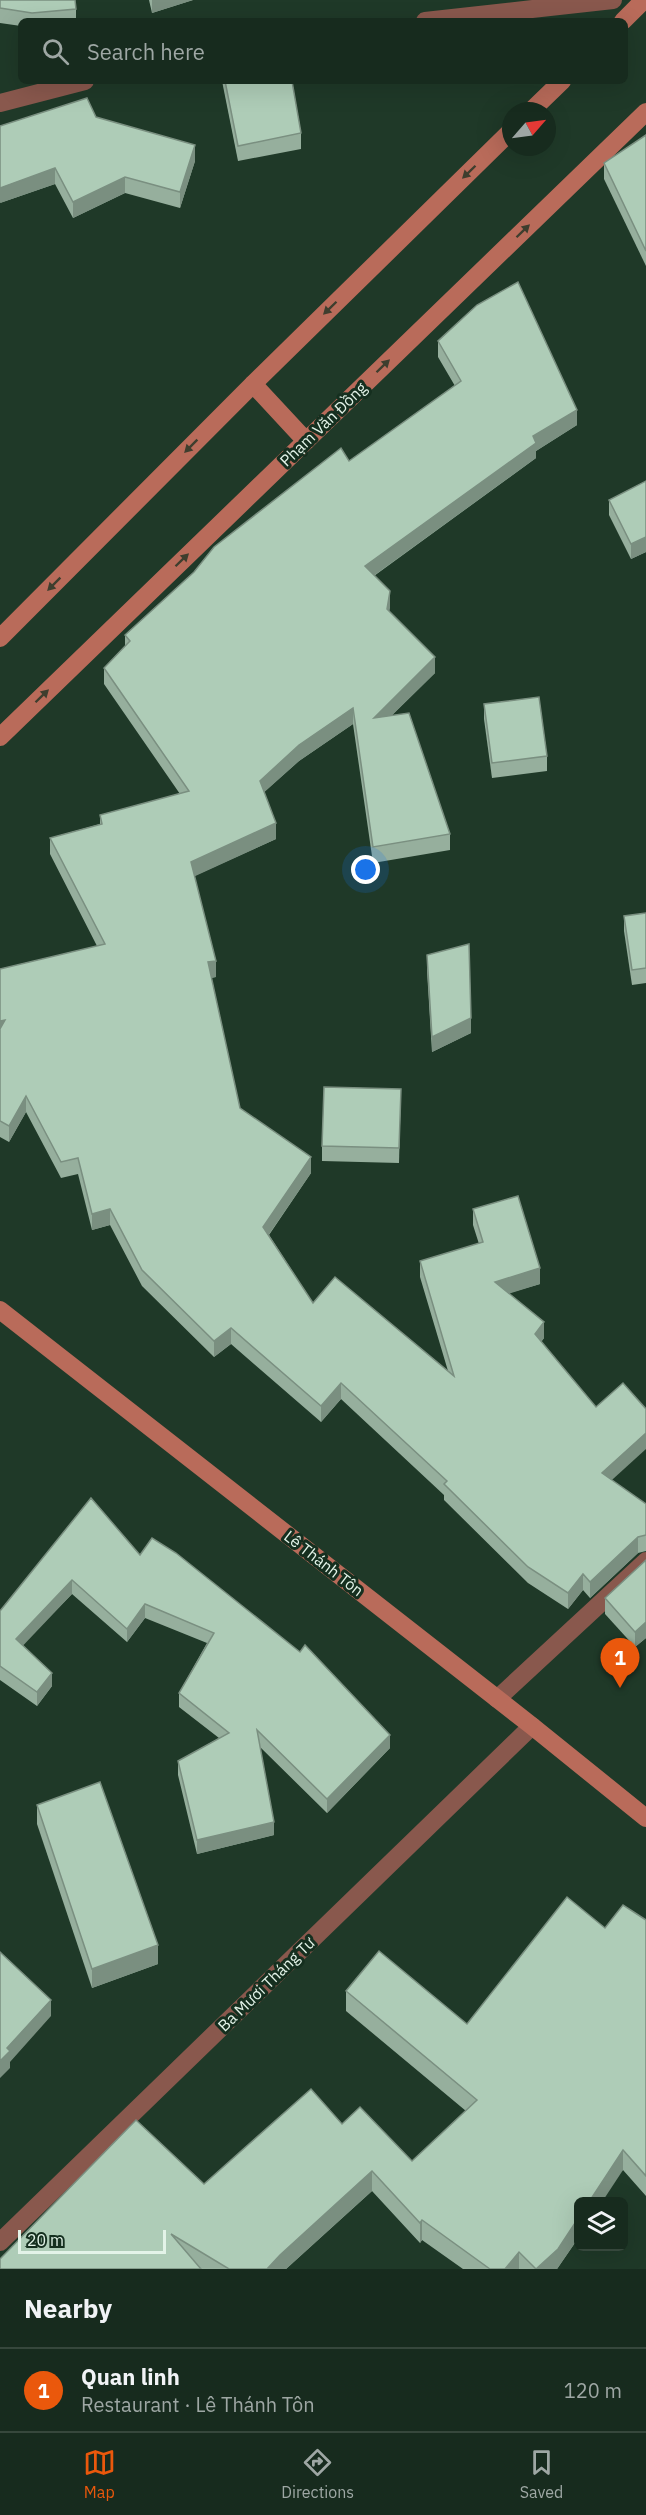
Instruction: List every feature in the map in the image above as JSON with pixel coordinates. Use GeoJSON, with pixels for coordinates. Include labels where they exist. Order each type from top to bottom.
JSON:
{"type":"FeatureCollection","features":[{"type":"Feature","properties":{"kind":"street"},"geometry":{"type":"LineString","coordinates":[[452,18],[613,0]]}},
{"type":"Feature","properties":{"kind":"street"},"geometry":{"type":"LineString","coordinates":[[626,18],[645,0]]}},
{"type":"Feature","properties":{"kind":"street"},"geometry":{"type":"LineString","coordinates":[[0,103],[73,84]]}},
{"type":"Feature","properties":{"kind":"street"},"geometry":{"type":"LineString","coordinates":[[540,102],[559,84]]}},
{"type":"Feature","properties":{"kind":"street","name":"Phạm Văn Đồng"},"geometry":{"type":"LineString","coordinates":[[0,736],[646,112]]}},
{"type":"Feature","properties":{"kind":"street"},"geometry":{"type":"LineString","coordinates":[[0,638],[252,384],[502,140]]}},
{"type":"Feature","properties":{"kind":"street"},"geometry":{"type":"LineString","coordinates":[[252,384],[306,441]]}},
{"type":"Feature","properties":{"kind":"street","name":"Lê Thánh Tôn"},"geometry":{"type":"LineString","coordinates":[[0,1310],[532,1726],[646,1818]]}},
{"type":"Feature","properties":{"kind":"street"},"geometry":{"type":"LineString","coordinates":[[497,1699],[646,1561]]}},
{"type":"Feature","properties":{"kind":"street","name":"Ba Mươi Tháng Tư"},"geometry":{"type":"LineString","coordinates":[[0,2242],[532,1726]]}},
{"type":"Feature","properties":{"kind":"building"},"geometry":{"type":"Polygon","coordinates":[[[0,0],[75,0],[76,9],[32,13],[0,8],[0,0]]]}},
{"type":"Feature","properties":{"kind":"building"},"geometry":{"type":"Polygon","coordinates":[[[226,84],[293,84],[301,133],[238,146],[226,84]]]}},
{"type":"Feature","properties":{"kind":"building"},"geometry":{"type":"Polygon","coordinates":[[[87,98],[96,117],[195,145],[180,192],[125,177],[73,202],[55,168],[0,188],[0,126],[87,98]]]}},
{"type":"Feature","properties":{"kind":"building"},"geometry":{"type":"Polygon","coordinates":[[[646,135],[646,251],[604,163],[646,135]]]}},
{"type":"Feature","properties":{"kind":"building"},"geometry":{"type":"Polygon","coordinates":[[[518,282],[577,410],[533,436],[536,443],[365,566],[390,591],[387,609],[435,657],[374,718],[409,713],[450,834],[373,847],[353,708],[299,745],[260,781],[276,823],[191,862],[216,961],[208,962],[240,1108],[311,1157],[263,1227],[313,1303],[335,1277],[454,1376],[420,1261],[483,1242],[473,1209],[518,1196],[540,1268],[495,1282],[544,1322],[535,1334],[596,1407],[623,1383],[646,1409],[646,1433],[602,1473],[646,1504],[646,1535],[638,1537],[590,1582],[583,1574],[568,1593],[528,1567],[444,1484],[447,1481],[341,1383],[321,1406],[231,1328],[214,1341],[142,1270],[110,1209],[92,1214],[78,1158],[61,1162],[26,1096],[9,1126],[0,1121],[0,1029],[5,1020],[0,1021],[0,969],[105,944],[50,838],[102,824],[100,815],[189,791],[104,668],[130,641],[125,635],[194,572],[214,547],[341,448],[349,461],[461,381],[438,341],[477,305],[518,282]]]}},
{"type":"Feature","properties":{"kind":"building"},"geometry":{"type":"Polygon","coordinates":[[[646,481],[646,537],[631,544],[609,500],[646,481]]]}},
{"type":"Feature","properties":{"kind":"building"},"geometry":{"type":"Polygon","coordinates":[[[539,697],[547,756],[492,763],[484,704],[539,697]]]}},
{"type":"Feature","properties":{"kind":"building"},"geometry":{"type":"Polygon","coordinates":[[[646,913],[646,968],[632,970],[624,916],[646,913]]]}},
{"type":"Feature","properties":{"kind":"building"},"geometry":{"type":"Polygon","coordinates":[[[469,944],[471,1018],[432,1037],[427,955],[469,944]]]}},
{"type":"Feature","properties":{"kind":"building"},"geometry":{"type":"Polygon","coordinates":[[[324,1087],[401,1089],[399,1148],[322,1146],[324,1087]]]}},
{"type":"Feature","properties":{"kind":"building"},"geometry":{"type":"Polygon","coordinates":[[[91,1498],[140,1555],[152,1538],[176,1553],[300,1652],[305,1645],[390,1735],[327,1799],[257,1730],[274,1822],[197,1840],[178,1761],[229,1733],[179,1693],[214,1633],[145,1604],[127,1629],[72,1580],[16,1639],[52,1673],[37,1692],[0,1666],[0,1611],[91,1498]]]}},
{"type":"Feature","properties":{"kind":"building"},"geometry":{"type":"Polygon","coordinates":[[[646,1560],[646,1622],[635,1632],[605,1598],[646,1560]]]}},
{"type":"Feature","properties":{"kind":"building"},"geometry":{"type":"Polygon","coordinates":[[[100,1782],[158,1945],[92,1969],[37,1805],[100,1782]]]}},
{"type":"Feature","properties":{"kind":"building"},"geometry":{"type":"Polygon","coordinates":[[[567,1897],[605,1928],[623,1905],[646,1920],[646,2176],[623,2150],[592,2197],[574,2197],[574,2225],[558,2249],[536,2269],[519,2252],[505,2269],[490,2269],[422,2220],[420,2223],[372,2171],[267,2269],[229,2269],[171,2234],[201,2269],[0,2269],[0,2259],[136,2120],[204,2184],[311,2089],[342,2124],[360,2107],[412,2161],[477,2100],[346,1991],[379,1951],[467,2024],[567,1897]]]}},
{"type":"Feature","properties":{"kind":"building"},"geometry":{"type":"Polygon","coordinates":[[[0,1952],[51,2000],[7,2048],[10,2051],[0,2061],[0,1952]]]}},
{"type":"Feature","properties":{"kind":"place","name":"Quan linh"},"geometry":{"type":"Point","coordinates":[620,1688]}}]}
